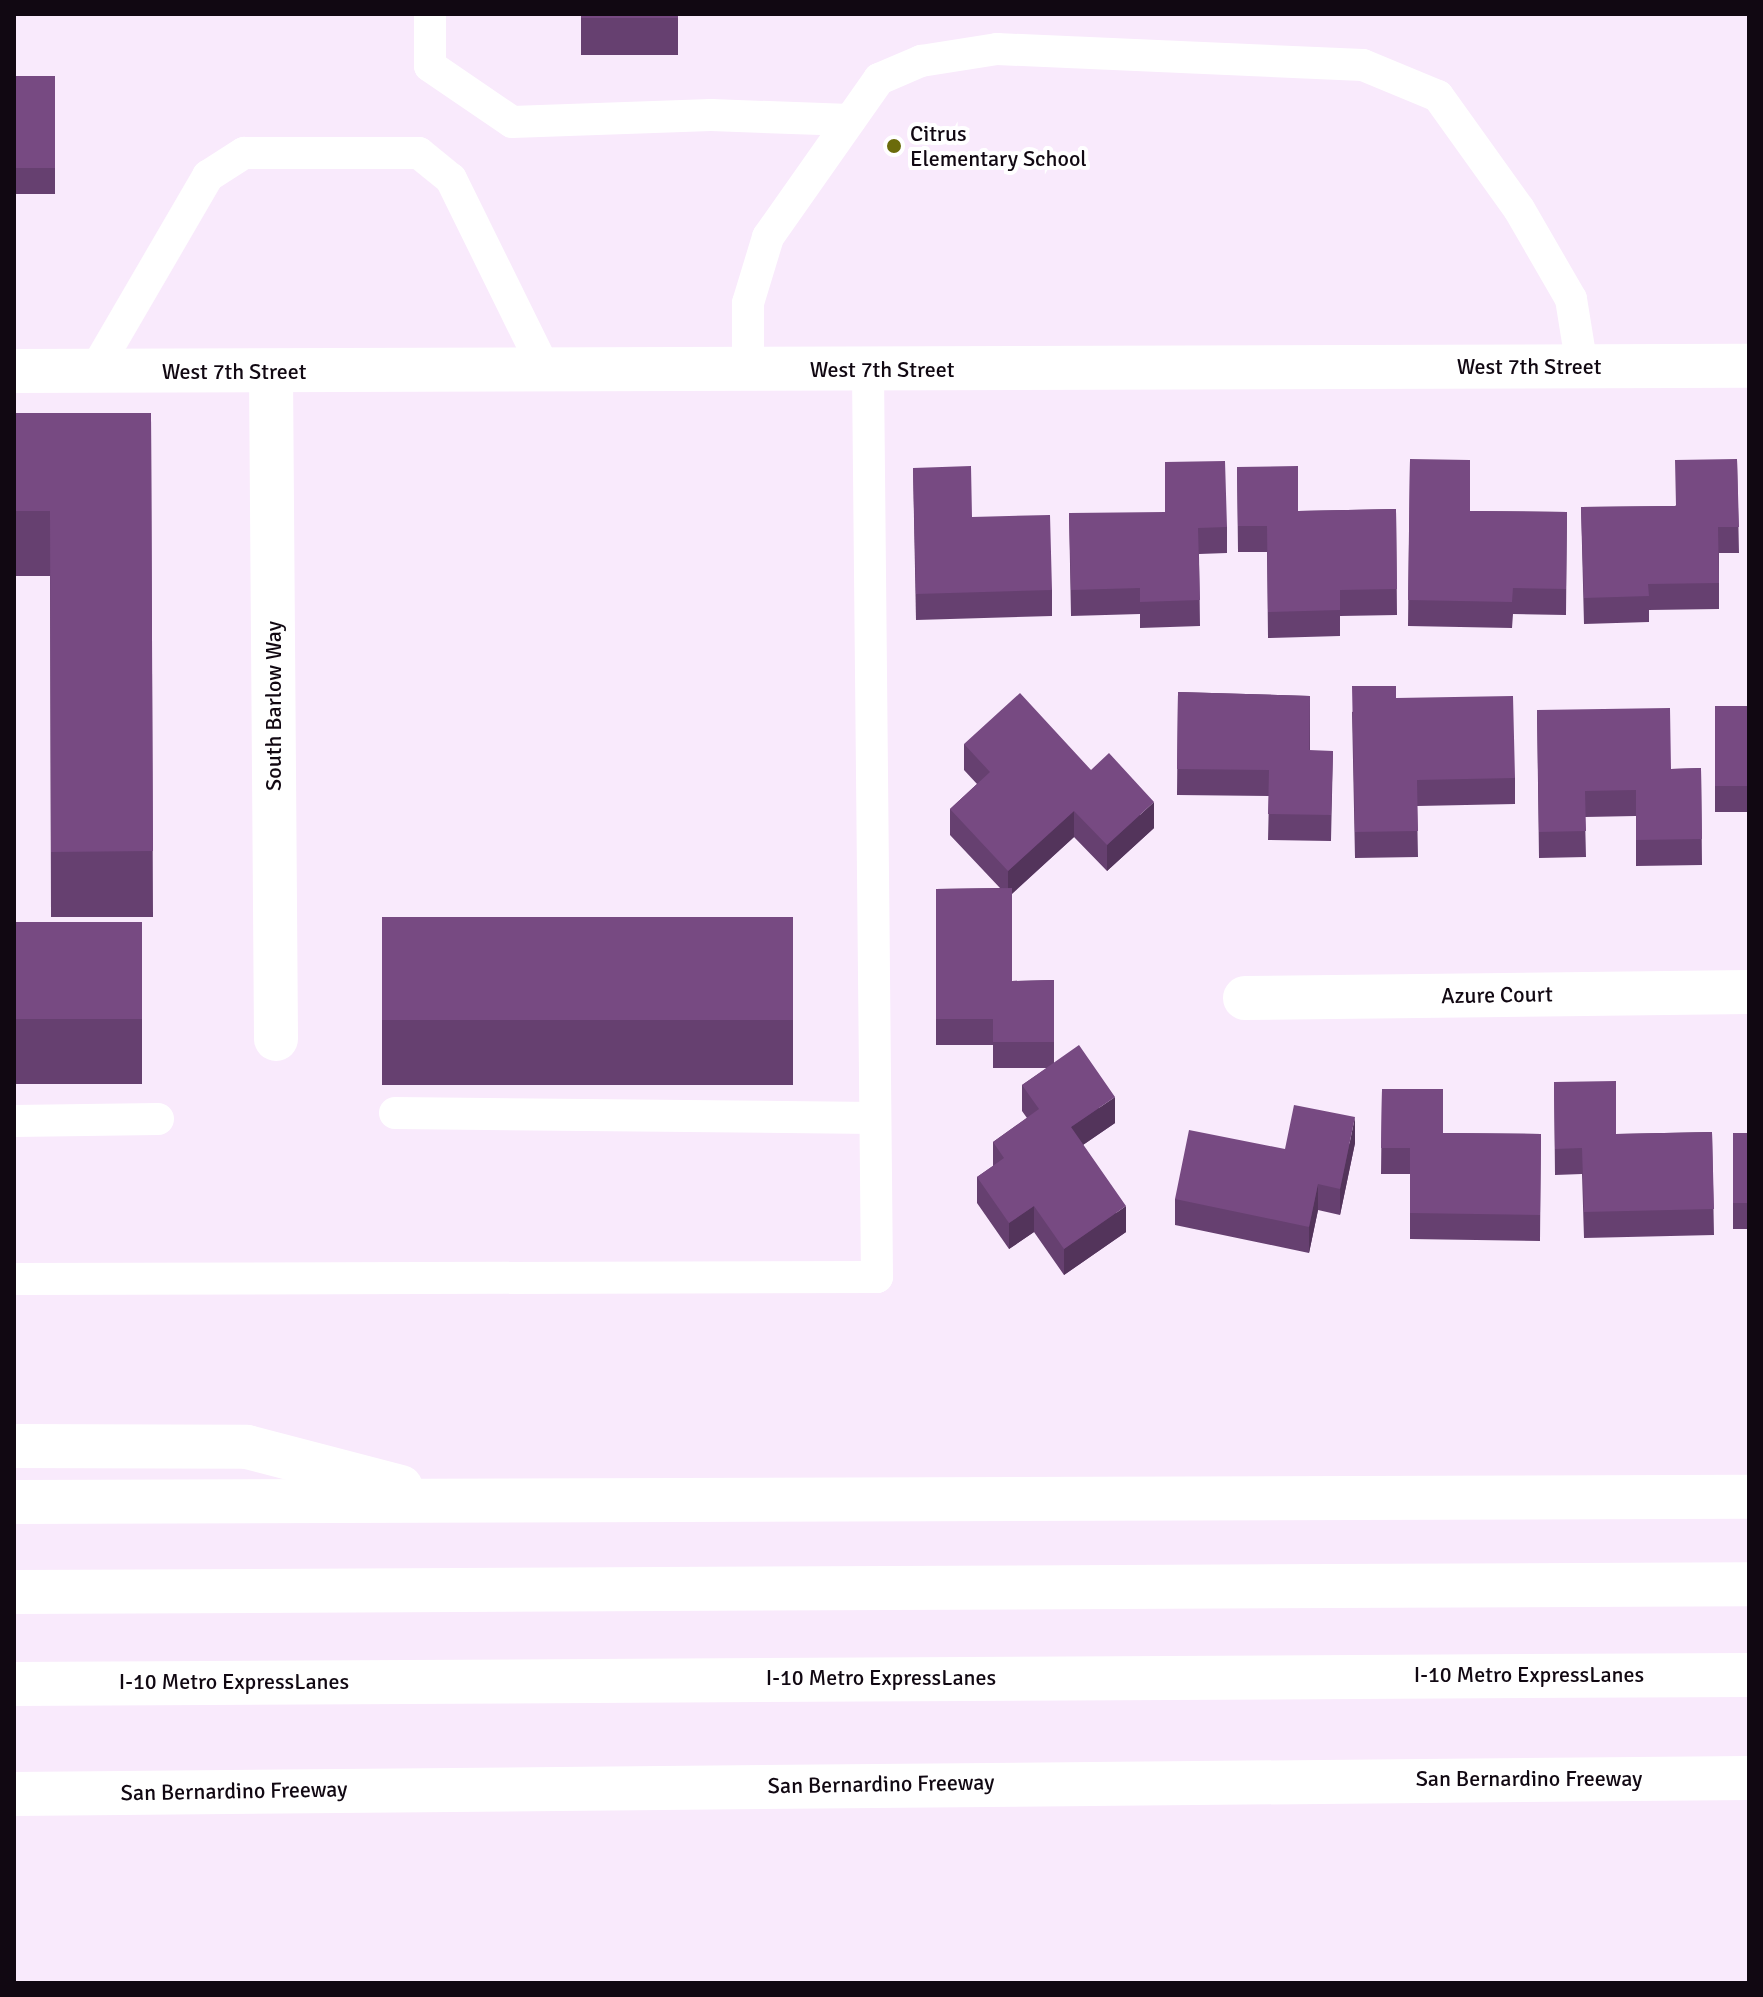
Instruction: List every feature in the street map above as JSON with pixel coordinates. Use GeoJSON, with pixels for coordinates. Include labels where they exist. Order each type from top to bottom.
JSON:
{"type":"FeatureCollection","features":[{"type":"Feature","properties":{"kind":"main road","name":"West 7th Street"},"geometry":{"type":"LineString","coordinates":[[14,371],[271,373],[1749,366]]}},
{"type":"Feature","properties":{"kind":"main road","name":"South Barlow Way"},"geometry":{"type":"LineString","coordinates":[[271,373],[276,1039]]}},
{"type":"Feature","properties":{"kind":"main road","name":"Azure Court"},"geometry":{"type":"LineString","coordinates":[[1245,998],[1749,992]]}},
{"type":"Feature","properties":{"kind":"main road"},"geometry":{"type":"LineString","coordinates":[[14,1446],[247,1447],[462,1503]]}},
{"type":"Feature","properties":{"kind":"main road"},"geometry":{"type":"LineString","coordinates":[[14,1502],[1749,1497]]}},
{"type":"Feature","properties":{"kind":"main road"},"geometry":{"type":"LineString","coordinates":[[14,1592],[1749,1584]]}},
{"type":"Feature","properties":{"kind":"main road","name":"I-10 Metro ExpressLanes"},"geometry":{"type":"LineString","coordinates":[[14,1684],[1749,1675]]}},
{"type":"Feature","properties":{"kind":"main road","name":"San Bernardino Freeway"},"geometry":{"type":"LineString","coordinates":[[14,1794],[1749,1778]]}},
{"type":"Feature","properties":{"kind":"lane"},"geometry":{"type":"LineString","coordinates":[[430,14],[430,66],[512,122],[711,115],[850,120]]}},
{"type":"Feature","properties":{"kind":"lane"},"geometry":{"type":"LineString","coordinates":[[748,371],[748,303],[768,237],[879,79],[921,61],[997,49],[1363,65],[1438,96],[1519,209],[1571,299],[1582,367]]}},
{"type":"Feature","properties":{"kind":"lane"},"geometry":{"type":"LineString","coordinates":[[94,372],[208,176],[244,153],[419,153],[451,179],[546,372]]}},
{"type":"Feature","properties":{"kind":"lane"},"geometry":{"type":"LineString","coordinates":[[14,1279],[877,1277],[868,370]]}},
{"type":"Feature","properties":{"kind":"lane"},"geometry":{"type":"LineString","coordinates":[[395,1113],[875,1118]]}},
{"type":"Feature","properties":{"kind":"lane"},"geometry":{"type":"LineString","coordinates":[[14,1121],[158,1119]]}},
{"type":"Feature","properties":{"kind":"building"},"geometry":{"type":"Polygon","coordinates":[[[581,14],[678,14],[678,18],[581,18],[581,14]]]}},
{"type":"Feature","properties":{"kind":"building"},"geometry":{"type":"Polygon","coordinates":[[[14,76],[55,76],[55,168],[14,168],[14,76]]]}},
{"type":"Feature","properties":{"kind":"building"},"geometry":{"type":"Polygon","coordinates":[[[14,413],[151,413],[153,851],[51,852],[50,511],[14,511],[14,413]]]}},
{"type":"Feature","properties":{"kind":"building"},"geometry":{"type":"Polygon","coordinates":[[[1410,459],[1470,460],[1470,511],[1567,512],[1566,589],[1513,588],[1512,602],[1408,600],[1410,459]]]}},
{"type":"Feature","properties":{"kind":"building"},"geometry":{"type":"Polygon","coordinates":[[[1737,459],[1739,527],[1718,527],[1719,583],[1648,584],[1649,596],[1584,598],[1581,507],[1676,506],[1675,460],[1737,459]]]}},
{"type":"Feature","properties":{"kind":"building"},"geometry":{"type":"Polygon","coordinates":[[[1225,461],[1227,527],[1198,528],[1200,600],[1140,602],[1140,588],[1071,590],[1069,513],[1165,512],[1165,462],[1225,461]]]}},
{"type":"Feature","properties":{"kind":"building"},"geometry":{"type":"Polygon","coordinates":[[[971,466],[972,517],[1050,515],[1052,590],[916,594],[913,468],[971,466]]]}},
{"type":"Feature","properties":{"kind":"building"},"geometry":{"type":"Polygon","coordinates":[[[1298,466],[1298,511],[1396,509],[1397,589],[1340,590],[1340,610],[1268,612],[1267,526],[1238,526],[1237,467],[1298,466]]]}},
{"type":"Feature","properties":{"kind":"building"},"geometry":{"type":"Polygon","coordinates":[[[1352,686],[1396,686],[1396,698],[1513,696],[1515,778],[1417,780],[1418,831],[1355,832],[1352,686]]]}},
{"type":"Feature","properties":{"kind":"building"},"geometry":{"type":"Polygon","coordinates":[[[1178,692],[1310,696],[1309,750],[1333,751],[1331,815],[1268,814],[1269,770],[1177,769],[1178,692]]]}},
{"type":"Feature","properties":{"kind":"building"},"geometry":{"type":"Polygon","coordinates":[[[1020,693],[1091,770],[1109,753],[1154,802],[1107,845],[1074,811],[1008,871],[950,809],[990,772],[964,744],[1020,693]]]}},
{"type":"Feature","properties":{"kind":"building"},"geometry":{"type":"Polygon","coordinates":[[[1715,706],[1749,706],[1749,786],[1715,786],[1715,706]]]}},
{"type":"Feature","properties":{"kind":"building"},"geometry":{"type":"Polygon","coordinates":[[[1670,708],[1671,769],[1701,768],[1702,839],[1636,840],[1636,790],[1585,791],[1586,831],[1539,832],[1537,710],[1670,708]]]}},
{"type":"Feature","properties":{"kind":"building"},"geometry":{"type":"Polygon","coordinates":[[[1012,888],[1012,981],[1054,980],[1054,1042],[993,1042],[993,1019],[936,1019],[936,889],[1012,888]]]}},
{"type":"Feature","properties":{"kind":"building"},"geometry":{"type":"Polygon","coordinates":[[[382,917],[793,917],[793,1020],[382,1020],[382,917]]]}},
{"type":"Feature","properties":{"kind":"building"},"geometry":{"type":"Polygon","coordinates":[[[14,922],[142,922],[142,1019],[14,1019],[14,922]]]}},
{"type":"Feature","properties":{"kind":"building"},"geometry":{"type":"Polygon","coordinates":[[[1079,1045],[1115,1097],[1071,1127],[1126,1206],[1064,1249],[1034,1206],[1009,1223],[977,1177],[1004,1158],[993,1142],[1039,1109],[1022,1085],[1079,1045]]]}},
{"type":"Feature","properties":{"kind":"building"},"geometry":{"type":"Polygon","coordinates":[[[1616,1081],[1616,1134],[1712,1132],[1714,1209],[1584,1212],[1582,1148],[1555,1149],[1554,1082],[1616,1081]]]}},
{"type":"Feature","properties":{"kind":"building"},"geometry":{"type":"Polygon","coordinates":[[[1382,1089],[1443,1089],[1443,1133],[1541,1134],[1540,1215],[1410,1213],[1410,1148],[1381,1148],[1382,1089]]]}},
{"type":"Feature","properties":{"kind":"building"},"geometry":{"type":"Polygon","coordinates":[[[1294,1105],[1355,1117],[1340,1189],[1318,1184],[1309,1227],[1175,1199],[1189,1130],[1285,1149],[1294,1105]]]}},
{"type":"Feature","properties":{"kind":"building"},"geometry":{"type":"Polygon","coordinates":[[[1733,1133],[1749,1133],[1749,1203],[1733,1203],[1733,1133]]]}},
{"type":"Feature","properties":{"kind":"place","name":"Citrus Elementary School"},"geometry":{"type":"Point","coordinates":[894,146]}}]}
